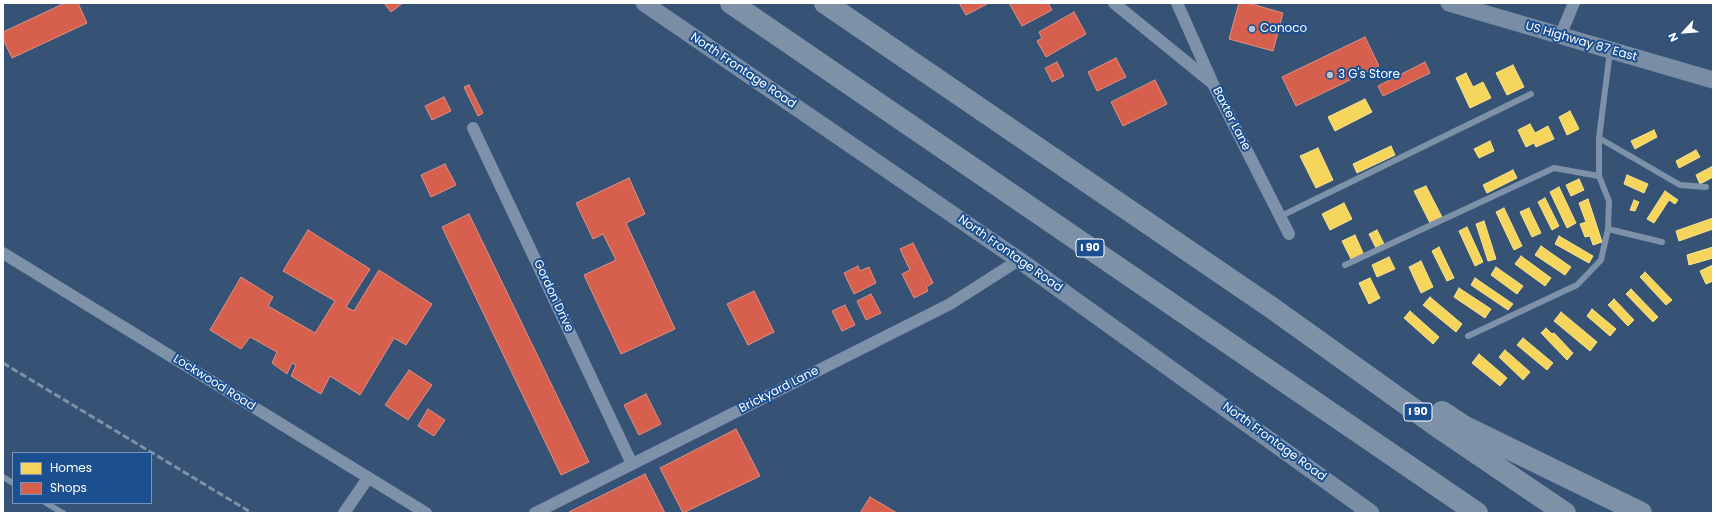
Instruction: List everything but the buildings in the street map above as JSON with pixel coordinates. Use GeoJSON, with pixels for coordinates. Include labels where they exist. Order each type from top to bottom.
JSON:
{"type":"FeatureCollection","features":[{"type":"Feature","properties":{"kind":"highway","name":"I 90"},"geometry":{"type":"LineString","coordinates":[[731,3],[1476,513]]}},
{"type":"Feature","properties":{"kind":"highway","name":"I 90"},"geometry":{"type":"LineString","coordinates":[[825,3],[1272,308],[1444,431],[1565,513]]}},
{"type":"Feature","properties":{"kind":"highway"},"geometry":{"type":"LineString","coordinates":[[1272,308],[1465,427],[1641,513]]}},
{"type":"Feature","properties":{"kind":"street","name":"North Frontage Road"},"geometry":{"type":"LineString","coordinates":[[644,3],[1019,260],[1371,513]]}},
{"type":"Feature","properties":{"kind":"street"},"geometry":{"type":"LineString","coordinates":[[1114,3],[1213,84]]}},
{"type":"Feature","properties":{"kind":"street","name":"Baxter Lane"},"geometry":{"type":"LineString","coordinates":[[1177,3],[1213,84],[1289,234]]}},
{"type":"Feature","properties":{"kind":"street","name":"US Highway 87 East"},"geometry":{"type":"LineString","coordinates":[[1449,3],[1713,80]]}},
{"type":"Feature","properties":{"kind":"street"},"geometry":{"type":"LineString","coordinates":[[1560,36],[1574,3]]}},
{"type":"Feature","properties":{"kind":"street","name":"Gordon Drive"},"geometry":{"type":"LineString","coordinates":[[473,128],[632,464]]}},
{"type":"Feature","properties":{"kind":"street","name":"Lockwood Road"},"geometry":{"type":"LineString","coordinates":[[3,253],[426,513]]}},
{"type":"Feature","properties":{"kind":"street","name":"Brickyard Lane"},"geometry":{"type":"LineString","coordinates":[[535,513],[950,304],[1019,260]]}},
{"type":"Feature","properties":{"kind":"street"},"geometry":{"type":"LineString","coordinates":[[344,513],[368,478]]}},
{"type":"Feature","properties":{"kind":"lane"},"geometry":{"type":"LineString","coordinates":[[1468,336],[1577,285],[1601,260],[1608,230],[1609,201],[1599,176],[1599,138],[1610,50]]}},
{"type":"Feature","properties":{"kind":"lane"},"geometry":{"type":"LineString","coordinates":[[1280,216],[1532,94]]}},
{"type":"Feature","properties":{"kind":"lane"},"geometry":{"type":"LineString","coordinates":[[1599,138],[1680,185],[1706,187]]}},
{"type":"Feature","properties":{"kind":"lane"},"geometry":{"type":"LineString","coordinates":[[1345,265],[1554,168],[1599,176]]}},
{"type":"Feature","properties":{"kind":"lane"},"geometry":{"type":"LineString","coordinates":[[1608,230],[1662,242]]}},
{"type":"Feature","properties":{"kind":"lane"},"geometry":{"type":"LineString","coordinates":[[3,477],[12,482]]}},
{"type":"Feature","properties":{"kind":"lane"},"geometry":{"type":"LineString","coordinates":[[48,504],[63,513]]}},
{"type":"Feature","properties":{"kind":"railway"},"geometry":{"type":"LineString","coordinates":[[3,363],[151,452]]}},
{"type":"Feature","properties":{"kind":"railway"},"geometry":{"type":"LineString","coordinates":[[152,453],[252,513]]}},
{"type":"Feature","properties":{"kind":"place","name":"Conoco"},"geometry":{"type":"Point","coordinates":[1252,29]}},
{"type":"Feature","properties":{"kind":"place","name":"3 G's Store"},"geometry":{"type":"Point","coordinates":[1330,75]}}]}
